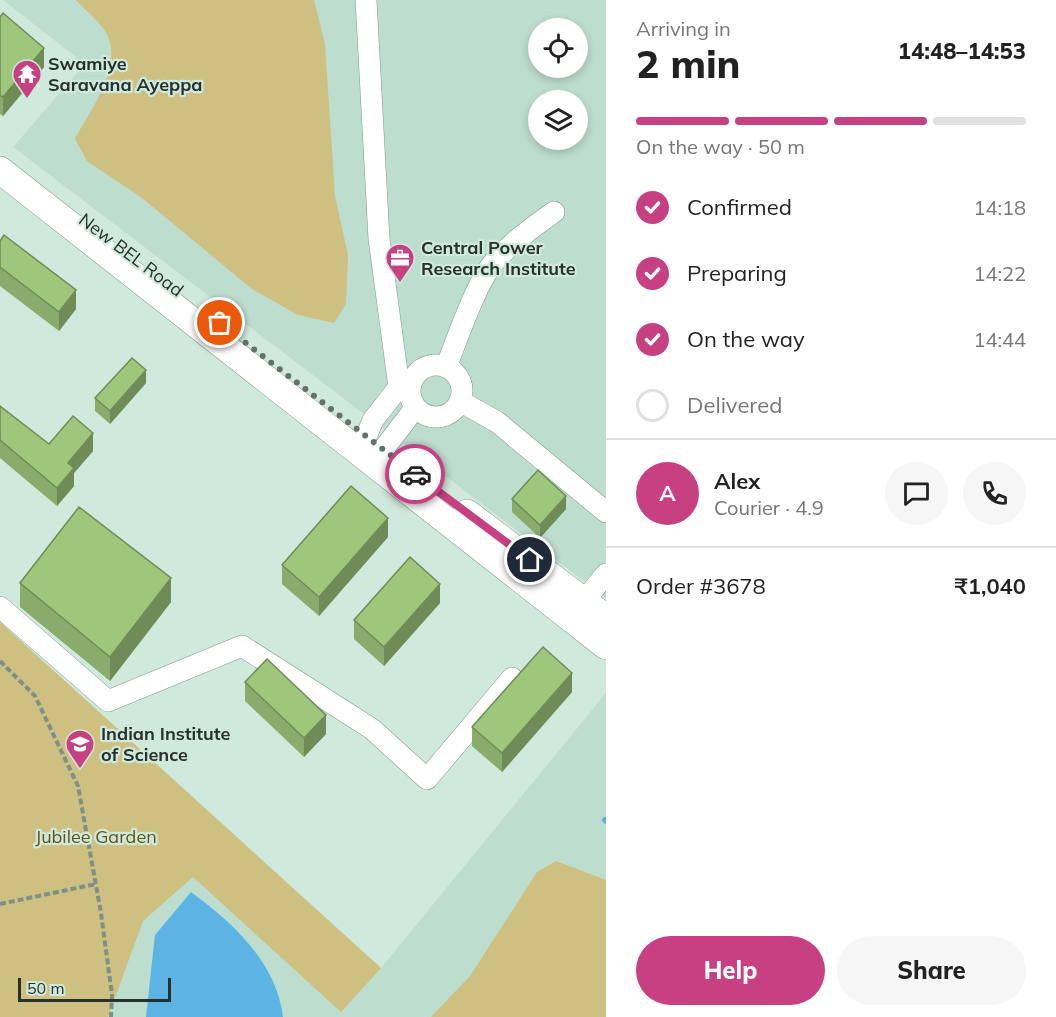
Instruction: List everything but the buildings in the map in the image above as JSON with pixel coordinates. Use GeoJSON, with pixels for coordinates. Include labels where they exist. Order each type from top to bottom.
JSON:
{"type":"FeatureCollection","features":[{"type":"Feature","properties":{"kind":"main road","name":"New BEL Road"},"geometry":{"type":"LineString","coordinates":[[0,154],[374,444],[578,609]]}},
{"type":"Feature","properties":{"kind":"main road","name":"New BEL Road"},"geometry":{"type":"LineString","coordinates":[[0,170],[578,609],[606,618]]}},
{"type":"Feature","properties":{"kind":"main road"},"geometry":{"type":"LineString","coordinates":[[578,609],[606,646]]}},
{"type":"Feature","properties":{"kind":"lane"},"geometry":{"type":"LineString","coordinates":[[366,0],[380,239],[399,387],[373,420],[374,444]]}},
{"type":"Feature","properties":{"kind":"lane"},"geometry":{"type":"LineString","coordinates":[[446,367],[492,264],[519,237],[554,212]]}},
{"type":"Feature","properties":{"kind":"lane"},"geometry":{"type":"LineString","coordinates":[[429,366],[446,367],[458,377],[462,393],[460,401],[455,409],[439,417],[422,414],[415,408],[409,392],[415,375],[429,366]]}},
{"type":"Feature","properties":{"kind":"lane"},"geometry":{"type":"LineString","coordinates":[[460,401],[497,422],[606,512]]}},
{"type":"Feature","properties":{"kind":"lane"},"geometry":{"type":"LineString","coordinates":[[374,444],[415,408]]}},
{"type":"Feature","properties":{"kind":"lane"},"geometry":{"type":"LineString","coordinates":[[578,609],[606,574]]}},
{"type":"Feature","properties":{"kind":"lane"},"geometry":{"type":"LineString","coordinates":[[0,607],[108,701],[242,646],[372,729],[427,778],[513,678]]}},
{"type":"Feature","properties":{"kind":"path"},"geometry":{"type":"LineString","coordinates":[[0,662],[35,696],[78,786],[96,884],[113,1005],[111,1017]]}},
{"type":"Feature","properties":{"kind":"path"},"geometry":{"type":"LineString","coordinates":[[0,904],[96,884]]}},
{"type":"Feature","properties":{"kind":"shaded area","name":"Central Power Research Institute"},"geometry":{"type":"Polygon","coordinates":[[[3,0],[606,0],[606,598],[13,147],[85,64],[3,0]]]}},
{"type":"Feature","properties":{"kind":"shaded area","name":"Indian Institute of Science"},"geometry":{"type":"Polygon","coordinates":[[[0,622],[381,968],[606,693],[606,1017],[0,1017],[0,622]]]}},
{"type":"Feature","properties":{"kind":"green space"},"geometry":{"type":"Polygon","coordinates":[[[76,0],[314,0],[325,44],[335,196],[348,255],[346,304],[334,323],[298,315],[252,289],[142,198],[87,161],[75,139],[104,87],[111,58],[110,44],[105,31],[76,0]]]}},
{"type":"Feature","properties":{"kind":"green space","name":"Jubilee Garden"},"geometry":{"type":"Polygon","coordinates":[[[0,622],[381,968],[341,1012],[193,877],[143,921],[108,1017],[0,1017],[0,622]]]}},
{"type":"Feature","properties":{"kind":"green space"},"geometry":{"type":"Polygon","coordinates":[[[556,861],[606,880],[606,1017],[431,1017],[470,976],[537,872],[556,861]]]}},
{"type":"Feature","properties":{"kind":"water"},"geometry":{"type":"Polygon","coordinates":[[[191,892],[237,931],[262,961],[279,997],[283,1017],[146,1017],[155,935],[191,892]]]}},
{"type":"Feature","properties":{"kind":"way so far"},"geometry":{"type":"LineString","coordinates":[[220,323],[415,474]]}},
{"type":"Feature","properties":{"kind":"place","name":"Swamiye Saravana Ayeppa"},"geometry":{"type":"Point","coordinates":[27,100]}},
{"type":"Feature","properties":{"kind":"place","name":"Central Power Research Institute"},"geometry":{"type":"Point","coordinates":[400,284]}},
{"type":"Feature","properties":{"kind":"place","name":"Indian Institute of Science"},"geometry":{"type":"Point","coordinates":[80,770]}},
{"type":"Feature","properties":{"kind":"route"},"geometry":{"type":"LineString","coordinates":[[415,474],[530,560]]}}]}
